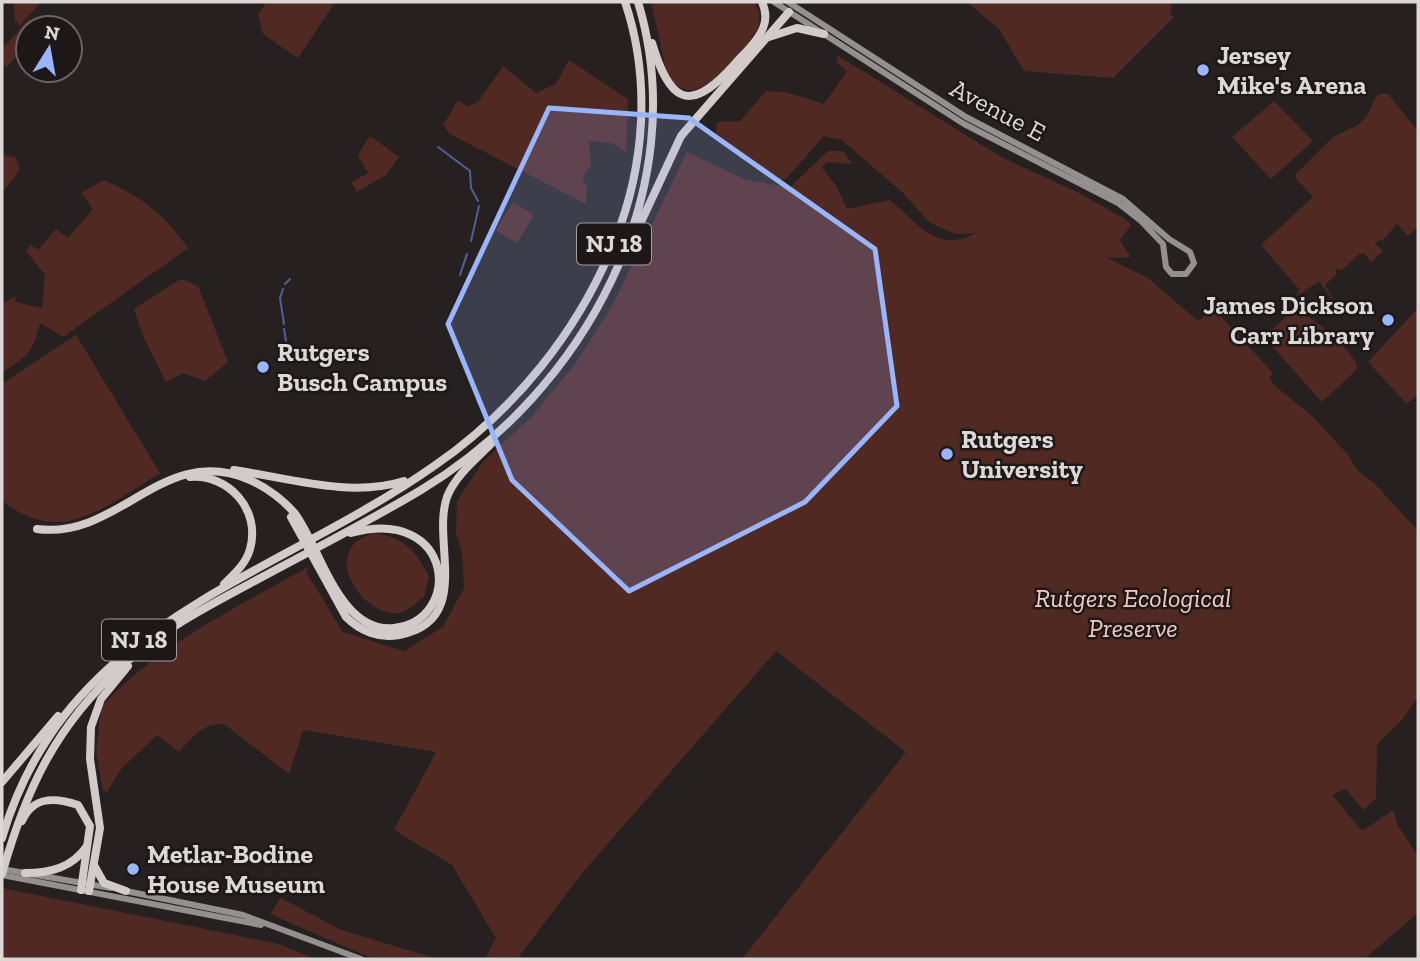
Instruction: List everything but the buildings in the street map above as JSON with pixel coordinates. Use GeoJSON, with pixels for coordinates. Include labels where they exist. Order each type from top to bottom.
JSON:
{"type":"FeatureCollection","features":[{"type":"Feature","properties":{"kind":"highway","name":"NJ 18"},"geometry":{"type":"LineString","coordinates":[[2,875],[22,805],[85,691],[147,634],[420,475],[468,441],[522,389],[572,324],[611,251],[630,195],[641,121],[639,67],[625,2]]}},
{"type":"Feature","properties":{"kind":"highway","name":"NJ 18"},"geometry":{"type":"LineString","coordinates":[[3,834],[20,790],[43,748],[76,707],[151,642],[197,611],[424,489],[496,434],[545,382],[598,306],[625,252],[644,193],[652,147],[653,86],[646,32],[638,2]]}},
{"type":"Feature","properties":{"kind":"highway"},"geometry":{"type":"LineString","coordinates":[[646,32],[651,38],[661,74],[669,86],[684,94],[701,94],[717,84],[761,32],[765,19],[762,2]]}},
{"type":"Feature","properties":{"kind":"highway"},"geometry":{"type":"LineString","coordinates":[[625,252],[681,136],[792,5]]}},
{"type":"Feature","properties":{"kind":"highway"},"geometry":{"type":"LineString","coordinates":[[766,38],[797,27],[824,34]]}},
{"type":"Feature","properties":{"kind":"highway"},"geometry":{"type":"LineString","coordinates":[[285,505],[346,617],[373,633],[389,636],[407,633],[427,621],[444,594],[446,575],[443,519],[449,492],[460,475],[492,443],[496,434]]}},
{"type":"Feature","properties":{"kind":"highway"},"geometry":{"type":"LineString","coordinates":[[224,472],[231,469],[368,489],[420,475]]}},
{"type":"Feature","properties":{"kind":"highway"},"geometry":{"type":"LineString","coordinates":[[37,529],[61,531],[82,527],[169,478],[197,472],[224,472],[255,482],[285,505],[305,530],[345,603],[359,619],[376,627],[391,628],[410,624],[425,612],[436,593],[438,572],[435,558],[422,541],[406,531],[390,527],[336,537]]}},
{"type":"Feature","properties":{"kind":"highway"},"geometry":{"type":"LineString","coordinates":[[169,478],[215,480],[236,494],[248,514],[252,532],[248,555],[217,591]]}},
{"type":"Feature","properties":{"kind":"highway"},"geometry":{"type":"LineString","coordinates":[[86,887],[94,864],[100,816],[90,759],[91,727],[101,699],[151,642]]}},
{"type":"Feature","properties":{"kind":"highway"},"geometry":{"type":"LineString","coordinates":[[2,782],[38,739],[76,707]]}},
{"type":"Feature","properties":{"kind":"highway"},"geometry":{"type":"LineString","coordinates":[[8,853],[25,813],[37,803],[58,798],[78,805],[90,826],[86,887]]}},
{"type":"Feature","properties":{"kind":"highway"},"geometry":{"type":"LineString","coordinates":[[25,873],[62,868],[80,856],[90,841]]}},
{"type":"Feature","properties":{"kind":"highway"},"geometry":{"type":"LineString","coordinates":[[94,864],[104,883],[126,891]]}},
{"type":"Feature","properties":{"kind":"street"},"geometry":{"type":"LineString","coordinates":[[774,2],[792,5]]}},
{"type":"Feature","properties":{"kind":"street","name":"Avenue E"},"geometry":{"type":"LineString","coordinates":[[792,5],[966,117],[1113,192],[1190,252],[1194,259],[1192,268],[1186,274],[1177,275],[1168,271],[1159,239],[1118,203],[964,124],[824,34],[792,5]]}},
{"type":"Feature","properties":{"kind":"street"},"geometry":{"type":"LineString","coordinates":[[1166,258],[1170,251],[1182,248]]}},
{"type":"Feature","properties":{"kind":"street"},"geometry":{"type":"LineString","coordinates":[[2,869],[276,928]]}},
{"type":"Feature","properties":{"kind":"street"},"geometry":{"type":"LineString","coordinates":[[2,875],[126,891],[235,913],[361,959]]}},
{"type":"Feature","properties":{"kind":"highlighted area"},"geometry":{"type":"Polygon","coordinates":[[[549,108],[689,118],[875,249],[897,406],[805,502],[629,591],[512,480],[448,324],[549,108]]]}},
{"type":"Feature","properties":{"kind":"green space"},"geometry":{"type":"Polygon","coordinates":[[[14,2],[41,2],[30,14],[15,14],[14,2]]]}},
{"type":"Feature","properties":{"kind":"green space"},"geometry":{"type":"Polygon","coordinates":[[[267,2],[335,2],[298,58],[263,34],[258,14],[267,2]]]}},
{"type":"Feature","properties":{"kind":"green space"},"geometry":{"type":"Polygon","coordinates":[[[651,2],[754,2],[760,17],[759,25],[756,33],[727,68],[703,87],[690,90],[678,86],[667,74],[651,2]]]}},
{"type":"Feature","properties":{"kind":"green space"},"geometry":{"type":"Polygon","coordinates":[[[967,2],[1172,2],[1170,13],[1174,17],[1113,78],[1024,71],[999,29],[967,2]]]}},
{"type":"Feature","properties":{"kind":"green space"},"geometry":{"type":"Polygon","coordinates":[[[14,36],[14,59],[7,67],[2,63],[2,49],[14,36]]]}},
{"type":"Feature","properties":{"kind":"green space","name":"Rutgers Ecological Preserve"},"geometry":{"type":"Polygon","coordinates":[[[837,55],[1001,157],[1079,193],[1125,219],[1131,225],[1120,240],[1131,257],[1107,258],[1148,278],[1198,321],[1214,309],[1273,373],[1270,377],[1273,384],[1313,417],[1350,457],[1356,469],[1376,485],[1418,531],[1418,697],[1402,720],[1377,744],[1376,799],[1363,810],[1346,789],[1332,795],[1362,831],[1393,810],[1397,824],[1418,856],[1418,913],[1364,959],[742,959],[906,752],[776,651],[583,872],[517,959],[485,959],[496,938],[452,865],[394,830],[436,752],[303,730],[289,774],[224,724],[216,724],[198,732],[179,752],[157,735],[122,768],[107,792],[103,791],[96,753],[101,707],[148,664],[173,646],[226,612],[310,566],[306,572],[343,632],[404,651],[443,627],[464,588],[462,553],[456,533],[457,501],[483,462],[533,415],[576,363],[613,304],[687,152],[744,179],[789,188],[828,151],[843,151],[852,164],[827,162],[822,168],[837,187],[847,209],[890,200],[920,227],[939,238],[962,239],[976,233],[956,234],[930,223],[903,193],[842,140],[824,136],[785,180],[770,178],[715,139],[717,122],[740,121],[766,91],[785,92],[824,104],[847,71],[837,63],[837,55]]]}},
{"type":"Feature","properties":{"kind":"green space"},"geometry":{"type":"Polygon","coordinates":[[[569,60],[628,99],[626,152],[612,143],[589,141],[591,165],[582,179],[587,186],[586,204],[450,134],[443,125],[458,100],[468,107],[478,102],[503,66],[536,93],[556,84],[569,60]]]}},
{"type":"Feature","properties":{"kind":"green space"},"geometry":{"type":"Polygon","coordinates":[[[1380,94],[1388,94],[1418,131],[1418,227],[1408,236],[1397,224],[1382,241],[1380,239],[1375,243],[1383,251],[1371,262],[1364,253],[1359,254],[1341,271],[1337,268],[1337,274],[1325,285],[1334,300],[1324,310],[1322,308],[1332,299],[1319,281],[1296,297],[1299,289],[1261,245],[1313,197],[1294,176],[1330,140],[1362,122],[1380,94]]]}},
{"type":"Feature","properties":{"kind":"green space"},"geometry":{"type":"Polygon","coordinates":[[[1274,101],[1313,141],[1271,179],[1232,137],[1274,101]]]}},
{"type":"Feature","properties":{"kind":"green space"},"geometry":{"type":"Polygon","coordinates":[[[370,136],[399,157],[386,175],[357,192],[351,182],[368,173],[358,155],[370,136]]]}},
{"type":"Feature","properties":{"kind":"green space"},"geometry":{"type":"Polygon","coordinates":[[[3,155],[14,157],[19,166],[16,175],[2,192],[3,155]]]}},
{"type":"Feature","properties":{"kind":"green space"},"geometry":{"type":"Polygon","coordinates":[[[104,180],[130,193],[151,208],[170,225],[188,248],[63,337],[40,323],[28,353],[2,372],[3,303],[16,296],[15,302],[42,308],[45,275],[26,251],[31,245],[38,250],[56,229],[68,238],[93,209],[81,193],[104,180]]]}},
{"type":"Feature","properties":{"kind":"green space"},"geometry":{"type":"Polygon","coordinates":[[[513,202],[534,215],[517,243],[496,230],[513,202]]]}},
{"type":"Feature","properties":{"kind":"green space"},"geometry":{"type":"Polygon","coordinates":[[[181,279],[198,286],[228,362],[205,381],[183,373],[166,382],[143,336],[134,309],[181,279]]]}},
{"type":"Feature","properties":{"kind":"green space"},"geometry":{"type":"Polygon","coordinates":[[[1418,308],[1418,394],[1407,404],[1368,362],[1418,308]]]}},
{"type":"Feature","properties":{"kind":"green space"},"geometry":{"type":"Polygon","coordinates":[[[1293,312],[1309,318],[1328,332],[1356,363],[1357,368],[1353,373],[1322,402],[1263,336],[1293,312]]]}},
{"type":"Feature","properties":{"kind":"green space"},"geometry":{"type":"Polygon","coordinates":[[[76,335],[160,473],[102,509],[83,517],[44,521],[23,514],[2,500],[2,384],[76,335]]]}},
{"type":"Feature","properties":{"kind":"green space"},"geometry":{"type":"Polygon","coordinates":[[[373,533],[393,538],[407,546],[429,576],[424,597],[404,611],[386,612],[375,607],[364,599],[350,578],[348,555],[356,542],[373,533]]]}},
{"type":"Feature","properties":{"kind":"green space"},"geometry":{"type":"Polygon","coordinates":[[[2,888],[279,944],[315,959],[2,959],[2,888]]]}},
{"type":"Feature","properties":{"kind":"green space"},"geometry":{"type":"Polygon","coordinates":[[[281,898],[339,929],[437,959],[376,959],[362,954],[270,914],[281,898]]]}},
{"type":"Feature","properties":{"kind":"waterway"},"geometry":{"type":"LineString","coordinates":[[438,147],[470,171],[471,188],[478,201]]}},
{"type":"Feature","properties":{"kind":"waterway"},"geometry":{"type":"LineString","coordinates":[[471,241],[479,206]]}},
{"type":"Feature","properties":{"kind":"waterway"},"geometry":{"type":"LineString","coordinates":[[460,275],[467,254]]}},
{"type":"Feature","properties":{"kind":"waterway"},"geometry":{"type":"LineString","coordinates":[[285,284],[290,279]]}},
{"type":"Feature","properties":{"kind":"waterway"},"geometry":{"type":"LineString","coordinates":[[283,289],[280,298],[284,324]]}},
{"type":"Feature","properties":{"kind":"waterway"},"geometry":{"type":"LineString","coordinates":[[284,329],[289,359]]}},
{"type":"Feature","properties":{"kind":"place","name":"Jersey Mike's Arena"},"geometry":{"type":"Point","coordinates":[1203,70]}},
{"type":"Feature","properties":{"kind":"place","name":"James Dickson Carr Library"},"geometry":{"type":"Point","coordinates":[1388,320]}},
{"type":"Feature","properties":{"kind":"place","name":"Rutgers Busch Campus"},"geometry":{"type":"Point","coordinates":[263,367]}},
{"type":"Feature","properties":{"kind":"place","name":"Rutgers University"},"geometry":{"type":"Point","coordinates":[947,454]}},
{"type":"Feature","properties":{"kind":"place","name":"Metlar-Bodine House Museum"},"geometry":{"type":"Point","coordinates":[133,869]}}]}
